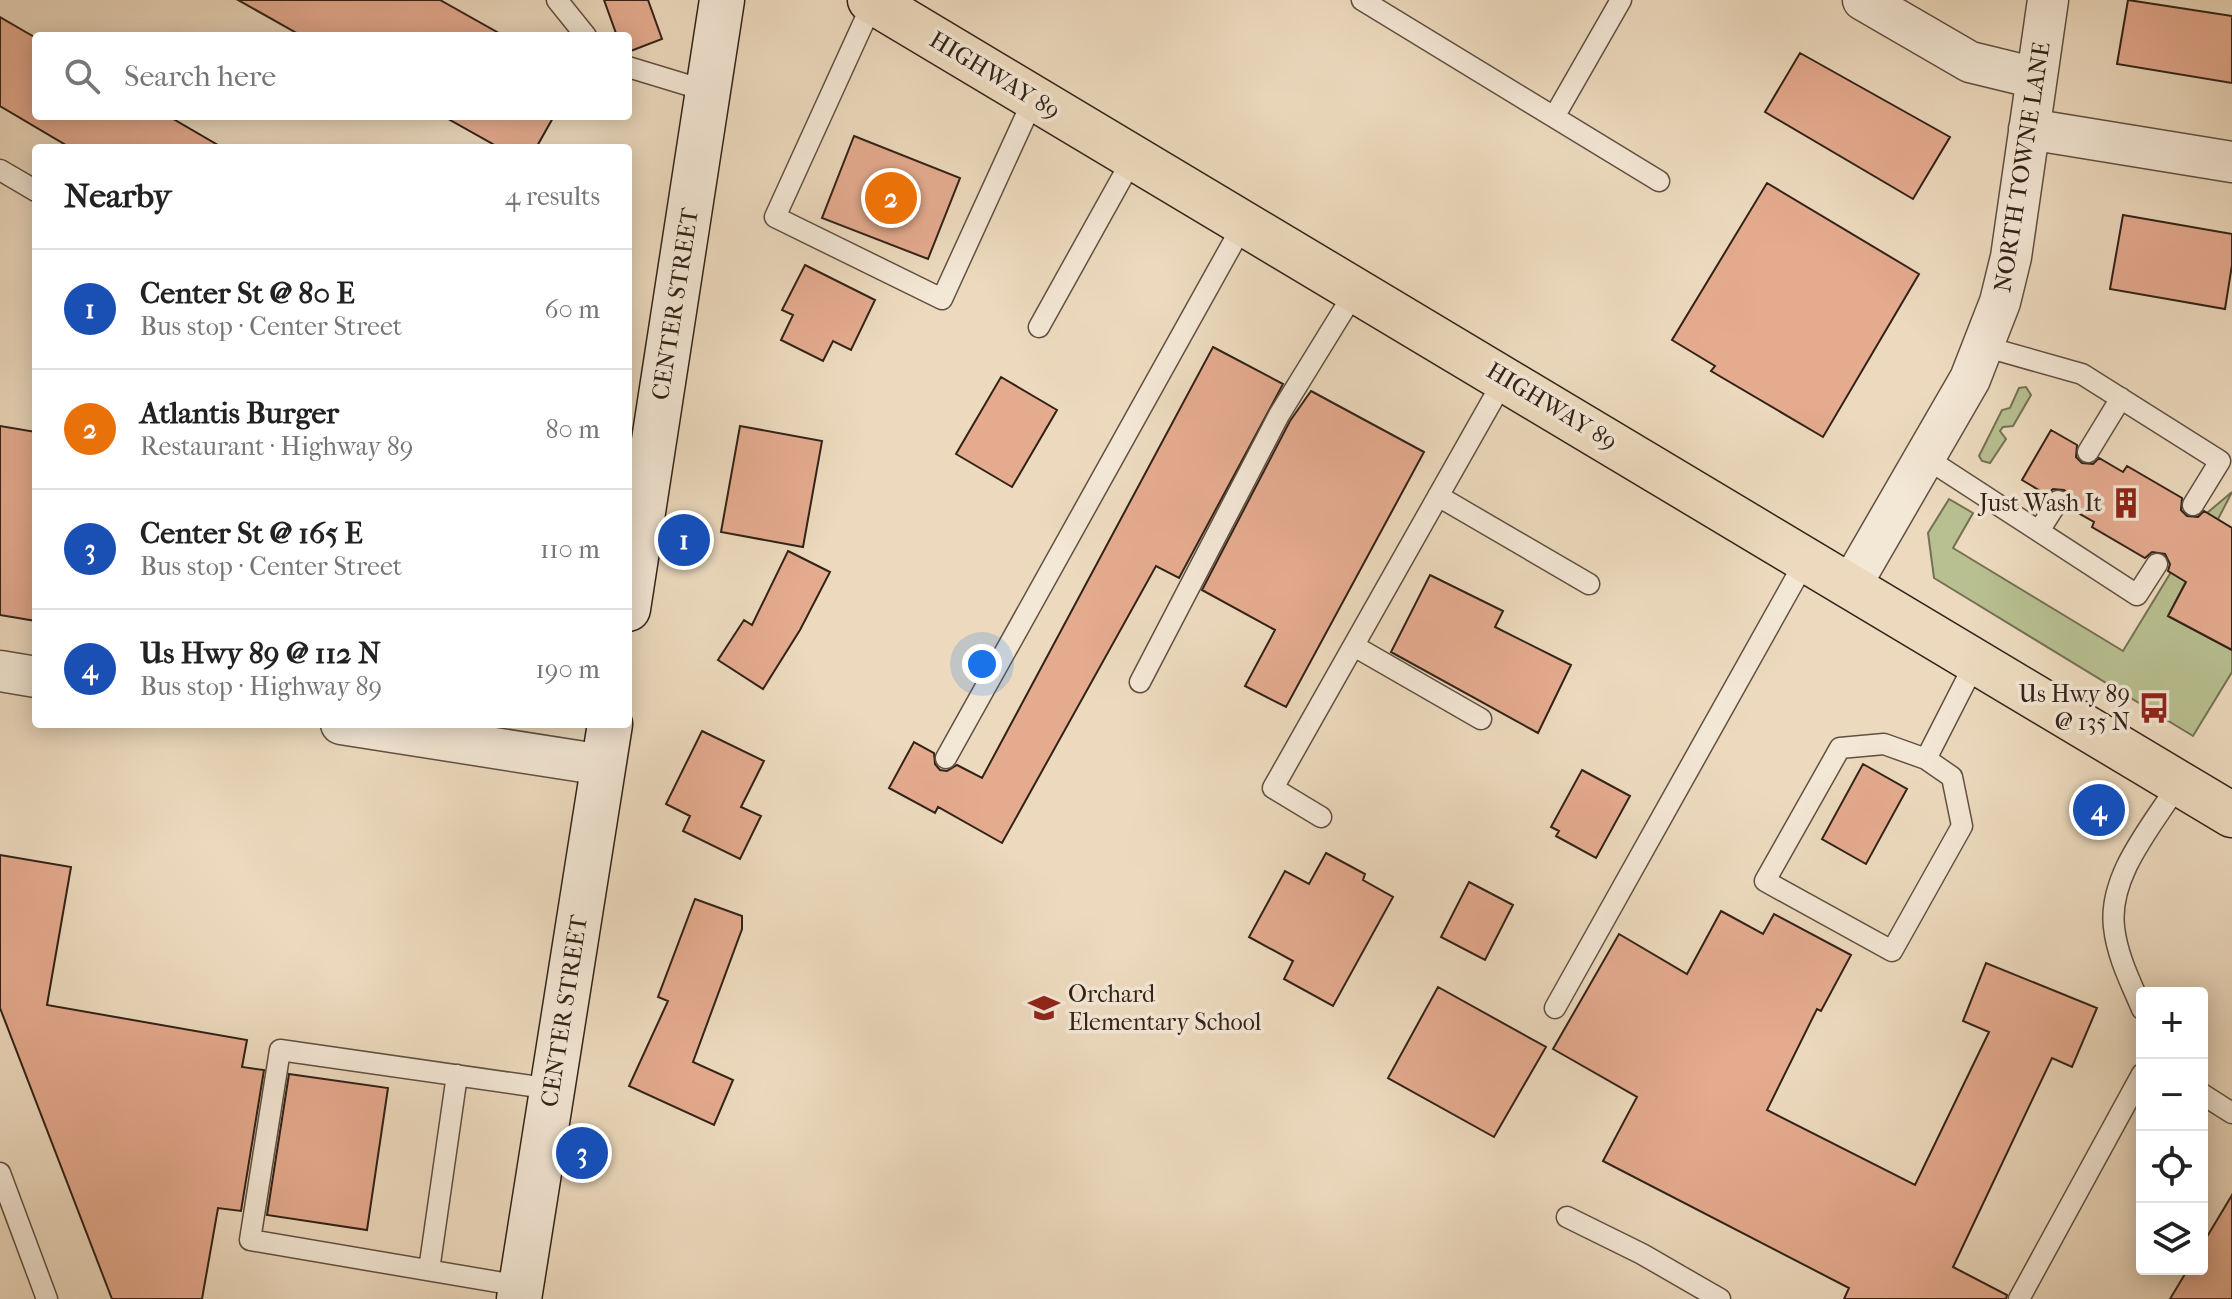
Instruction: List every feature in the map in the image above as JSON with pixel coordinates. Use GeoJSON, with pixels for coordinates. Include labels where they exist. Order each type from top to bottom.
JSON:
{"type":"FeatureCollection","features":[{"type":"Feature","properties":{"kind":"main road","name":"CENTER STREET"},"geometry":{"type":"LineString","coordinates":[[632,583],[722,0]]}},
{"type":"Feature","properties":{"kind":"main road","name":"HIGHWAY 89"},"geometry":{"type":"LineString","coordinates":[[871,1],[1807,558],[2232,815]]}},
{"type":"Feature","properties":{"kind":"main road","name":"CENTER STREET"},"geometry":{"type":"LineString","coordinates":[[520,1292],[607,744]]}},
{"type":"Feature","properties":{"kind":"street"},"geometry":{"type":"LineString","coordinates":[[1863,0],[1970,62],[2036,78]]}},
{"type":"Feature","properties":{"kind":"street","name":"NORTH TOWNE LANE"},"geometry":{"type":"LineString","coordinates":[[1851,585],[1970,379],[2007,279],[2048,0]]}},
{"type":"Feature","properties":{"kind":"street"},"geometry":{"type":"LineString","coordinates":[[2029,129],[2232,162]]}},
{"type":"Feature","properties":{"kind":"street"},"geometry":{"type":"LineString","coordinates":[[0,671],[32,676]]}},
{"type":"Feature","properties":{"kind":"street"},"geometry":{"type":"LineString","coordinates":[[394,728],[607,744]]}},
{"type":"Feature","properties":{"kind":"lane"},"geometry":{"type":"LineString","coordinates":[[557,0],[583,32]]}},
{"type":"Feature","properties":{"kind":"lane"},"geometry":{"type":"LineString","coordinates":[[1362,0],[1659,181]]}},
{"type":"Feature","properties":{"kind":"lane"},"geometry":{"type":"LineString","coordinates":[[1554,117],[1621,0]]}},
{"type":"Feature","properties":{"kind":"lane"},"geometry":{"type":"LineString","coordinates":[[871,1],[775,217],[942,299],[1034,98]]}},
{"type":"Feature","properties":{"kind":"lane"},"geometry":{"type":"LineString","coordinates":[[632,68],[707,91]]}},
{"type":"Feature","properties":{"kind":"lane"},"geometry":{"type":"LineString","coordinates":[[1039,327],[1133,158]]}},
{"type":"Feature","properties":{"kind":"lane"},"geometry":{"type":"LineString","coordinates":[[0,170],[32,189]]}},
{"type":"Feature","properties":{"kind":"lane"},"geometry":{"type":"LineString","coordinates":[[946,758],[1244,223]]}},
{"type":"Feature","properties":{"kind":"lane"},"geometry":{"type":"LineString","coordinates":[[1140,682],[1279,415],[1356,290]]}},
{"type":"Feature","properties":{"kind":"lane"},"geometry":{"type":"LineString","coordinates":[[1983,346],[2082,374],[2220,461],[2193,505]]}},
{"type":"Feature","properties":{"kind":"lane"},"geometry":{"type":"LineString","coordinates":[[1321,817],[1273,788],[1505,378]]}},
{"type":"Feature","properties":{"kind":"lane"},"geometry":{"type":"LineString","coordinates":[[2088,452],[2121,398]]}},
{"type":"Feature","properties":{"kind":"lane"},"geometry":{"type":"LineString","coordinates":[[1926,458],[2137,595],[2157,564]]}},
{"type":"Feature","properties":{"kind":"lane"},"geometry":{"type":"LineString","coordinates":[[1438,496],[1589,584]]}},
{"type":"Feature","properties":{"kind":"lane"},"geometry":{"type":"LineString","coordinates":[[2039,531],[2058,501]]}},
{"type":"Feature","properties":{"kind":"lane"},"geometry":{"type":"LineString","coordinates":[[1555,1008],[1807,558]]}},
{"type":"Feature","properties":{"kind":"lane"},"geometry":{"type":"LineString","coordinates":[[1354,646],[1481,719]]}},
{"type":"Feature","properties":{"kind":"lane"},"geometry":{"type":"LineString","coordinates":[[1926,759],[1976,661]]}},
{"type":"Feature","properties":{"kind":"lane"},"geometry":{"type":"LineString","coordinates":[[1884,744],[1926,759],[1952,777],[1962,826],[1892,951],[1765,881],[1840,748],[1884,744]]}},
{"type":"Feature","properties":{"kind":"lane"},"geometry":{"type":"LineString","coordinates":[[2136,995],[2124,967],[2113,925],[2120,879],[2179,783]]}},
{"type":"Feature","properties":{"kind":"lane"},"geometry":{"type":"LineString","coordinates":[[520,1292],[429,1270],[250,1240],[280,1050],[552,1089]]}},
{"type":"Feature","properties":{"kind":"lane"},"geometry":{"type":"LineString","coordinates":[[429,1270],[457,1075]]}},
{"type":"Feature","properties":{"kind":"lane"},"geometry":{"type":"LineString","coordinates":[[2019,1299],[2136,1085]]}},
{"type":"Feature","properties":{"kind":"lane"},"geometry":{"type":"LineString","coordinates":[[2208,1098],[2232,1113]]}},
{"type":"Feature","properties":{"kind":"lane"},"geometry":{"type":"LineString","coordinates":[[0,1173],[47,1299]]}},
{"type":"Feature","properties":{"kind":"lane"},"geometry":{"type":"LineString","coordinates":[[1567,1217],[1642,1254],[1720,1299]]}},
{"type":"Feature","properties":{"kind":"green space"},"geometry":{"type":"Polygon","coordinates":[[[2026,387],[2031,395],[2013,426],[2003,427],[2000,431],[2006,439],[1990,463],[1982,461],[1979,456],[2002,410],[2010,408],[2019,388],[2026,387]]]}},
{"type":"Feature","properties":{"kind":"green space"},"geometry":{"type":"Polygon","coordinates":[[[2232,492],[2168,616],[2232,650],[2232,672],[2193,736],[1934,578],[1928,533],[1949,499],[1973,513],[1953,548],[2123,651],[2207,513],[2232,492]]]}},
{"type":"Feature","properties":{"kind":"building"},"geometry":{"type":"Polygon","coordinates":[[[238,0],[440,0],[497,32],[295,32],[238,0]]]}},
{"type":"Feature","properties":{"kind":"building"},"geometry":{"type":"Polygon","coordinates":[[[604,0],[648,0],[662,39],[632,50],[632,32],[616,32],[604,0]]]}},
{"type":"Feature","properties":{"kind":"building"},"geometry":{"type":"Polygon","coordinates":[[[2128,0],[2232,16],[2232,83],[2117,64],[2128,0]]]}},
{"type":"Feature","properties":{"kind":"building"},"geometry":{"type":"Polygon","coordinates":[[[0,17],[32,36],[32,120],[175,120],[216,144],[64,144],[0,106],[0,17]]]}},
{"type":"Feature","properties":{"kind":"building"},"geometry":{"type":"Polygon","coordinates":[[[1800,53],[1950,137],[1913,199],[1765,112],[1800,53]]]}},
{"type":"Feature","properties":{"kind":"building"},"geometry":{"type":"Polygon","coordinates":[[[450,120],[552,120],[538,144],[493,144],[450,120]]]}},
{"type":"Feature","properties":{"kind":"building"},"geometry":{"type":"Polygon","coordinates":[[[854,136],[960,178],[928,259],[822,218],[854,136]]]}},
{"type":"Feature","properties":{"kind":"building"},"geometry":{"type":"Polygon","coordinates":[[[1767,183],[1919,274],[1823,437],[1711,371],[1715,366],[1672,340],[1767,183]]]}},
{"type":"Feature","properties":{"kind":"building"},"geometry":{"type":"Polygon","coordinates":[[[2123,215],[2232,234],[2232,265],[2225,309],[2110,289],[2123,215]]]}},
{"type":"Feature","properties":{"kind":"building"},"geometry":{"type":"Polygon","coordinates":[[[805,265],[875,300],[851,350],[833,341],[823,361],[781,340],[793,315],[782,310],[805,265]]]}},
{"type":"Feature","properties":{"kind":"building"},"geometry":{"type":"Polygon","coordinates":[[[1213,347],[1283,384],[1179,578],[1156,566],[1002,843],[938,807],[935,813],[889,788],[914,742],[934,753],[935,764],[940,770],[947,771],[957,765],[982,778],[1213,347]]]}},
{"type":"Feature","properties":{"kind":"building"},"geometry":{"type":"Polygon","coordinates":[[[1001,377],[1057,410],[1012,487],[956,454],[1001,377]]]}},
{"type":"Feature","properties":{"kind":"building"},"geometry":{"type":"Polygon","coordinates":[[[1311,391],[1424,452],[1286,707],[1245,686],[1275,630],[1202,590],[1290,421],[1311,391]]]}},
{"type":"Feature","properties":{"kind":"building"},"geometry":{"type":"Polygon","coordinates":[[[0,426],[32,431],[32,620],[0,615],[0,426]]]}},
{"type":"Feature","properties":{"kind":"building"},"geometry":{"type":"Polygon","coordinates":[[[740,426],[822,441],[803,547],[721,532],[740,426]]]}},
{"type":"Feature","properties":{"kind":"building","name":"Just Wash It"},"geometry":{"type":"Polygon","coordinates":[[[2051,430],[2077,445],[2076,457],[2082,463],[2093,464],[2099,458],[2123,472],[2127,466],[2182,498],[2181,510],[2187,516],[2198,517],[2204,511],[2232,528],[2232,650],[2168,616],[2186,582],[2168,571],[2170,564],[2165,554],[2152,552],[2145,558],[2092,527],[2094,522],[2069,508],[2070,496],[2064,490],[2053,489],[2047,495],[2022,480],[2051,430]]]}},
{"type":"Feature","properties":{"kind":"building"},"geometry":{"type":"Polygon","coordinates":[[[788,551],[830,572],[800,630],[763,689],[718,660],[744,620],[752,625],[788,551]]]}},
{"type":"Feature","properties":{"kind":"building"},"geometry":{"type":"Polygon","coordinates":[[[1430,575],[1503,611],[1495,627],[1571,665],[1538,733],[1391,652],[1430,575]]]}},
{"type":"Feature","properties":{"kind":"building"},"geometry":{"type":"Polygon","coordinates":[[[702,731],[764,761],[741,807],[761,816],[740,859],[683,831],[690,816],[666,804],[702,731]]]}},
{"type":"Feature","properties":{"kind":"building"},"geometry":{"type":"Polygon","coordinates":[[[1863,764],[1907,789],[1866,864],[1822,839],[1863,764]]]}},
{"type":"Feature","properties":{"kind":"building"},"geometry":{"type":"Polygon","coordinates":[[[1582,770],[1630,796],[1596,858],[1556,836],[1559,831],[1551,827],[1582,770]]]}},
{"type":"Feature","properties":{"kind":"building"},"geometry":{"type":"Polygon","coordinates":[[[1326,853],[1365,874],[1363,880],[1393,897],[1333,1006],[1284,979],[1293,961],[1249,937],[1285,871],[1309,884],[1326,853]]]}},
{"type":"Feature","properties":{"kind":"building"},"geometry":{"type":"Polygon","coordinates":[[[0,855],[71,867],[47,1005],[247,1040],[242,1067],[264,1070],[241,1211],[218,1208],[202,1299],[112,1299],[0,1008],[0,855]]]}},
{"type":"Feature","properties":{"kind":"building"},"geometry":{"type":"Polygon","coordinates":[[[1469,882],[1513,905],[1485,960],[1441,937],[1469,882]]]}},
{"type":"Feature","properties":{"kind":"building"},"geometry":{"type":"Polygon","coordinates":[[[695,899],[742,916],[742,929],[693,1062],[733,1080],[714,1125],[629,1086],[668,1001],[658,997],[695,899]]]}},
{"type":"Feature","properties":{"kind":"building"},"geometry":{"type":"Polygon","coordinates":[[[1721,911],[1763,934],[1774,914],[1851,955],[1821,1011],[1817,1009],[1767,1110],[1915,1185],[1989,1032],[1963,1021],[1986,963],[2097,1008],[2072,1067],[2052,1058],[1953,1267],[2007,1295],[2006,1299],[1844,1299],[1849,1288],[1603,1161],[1637,1097],[1553,1049],[1619,934],[1687,974],[1721,911]]]}},
{"type":"Feature","properties":{"kind":"building"},"geometry":{"type":"Polygon","coordinates":[[[1438,987],[1546,1047],[1494,1137],[1388,1078],[1438,987]]]}},
{"type":"Feature","properties":{"kind":"building"},"geometry":{"type":"Polygon","coordinates":[[[289,1074],[388,1088],[367,1230],[267,1215],[289,1074]]]}},
{"type":"Feature","properties":{"kind":"building"},"geometry":{"type":"Polygon","coordinates":[[[2232,1195],[2232,1299],[2170,1299],[2184,1275],[2208,1275],[2208,1235],[2232,1195]]]}},
{"type":"Feature","properties":{"kind":"place","name":"Atlantis Burger"},"geometry":{"type":"Point","coordinates":[891,198]}},
{"type":"Feature","properties":{"kind":"place","name":"Just Wash It"},"geometry":{"type":"Point","coordinates":[2126,503]}},
{"type":"Feature","properties":{"kind":"place","name":"Center St @ 80 E"},"geometry":{"type":"Point","coordinates":[684,540]}},
{"type":"Feature","properties":{"kind":"place","name":"Us Hwy 89 @ 135 N"},"geometry":{"type":"Point","coordinates":[2154,708]}},
{"type":"Feature","properties":{"kind":"place","name":"Us Hwy 89 @ 112 N"},"geometry":{"type":"Point","coordinates":[2099,810]}},
{"type":"Feature","properties":{"kind":"place","name":"Orchard Elementary School"},"geometry":{"type":"Point","coordinates":[1044,1008]}},
{"type":"Feature","properties":{"kind":"place","name":"Center St @ 165 E"},"geometry":{"type":"Point","coordinates":[582,1153]}}]}
